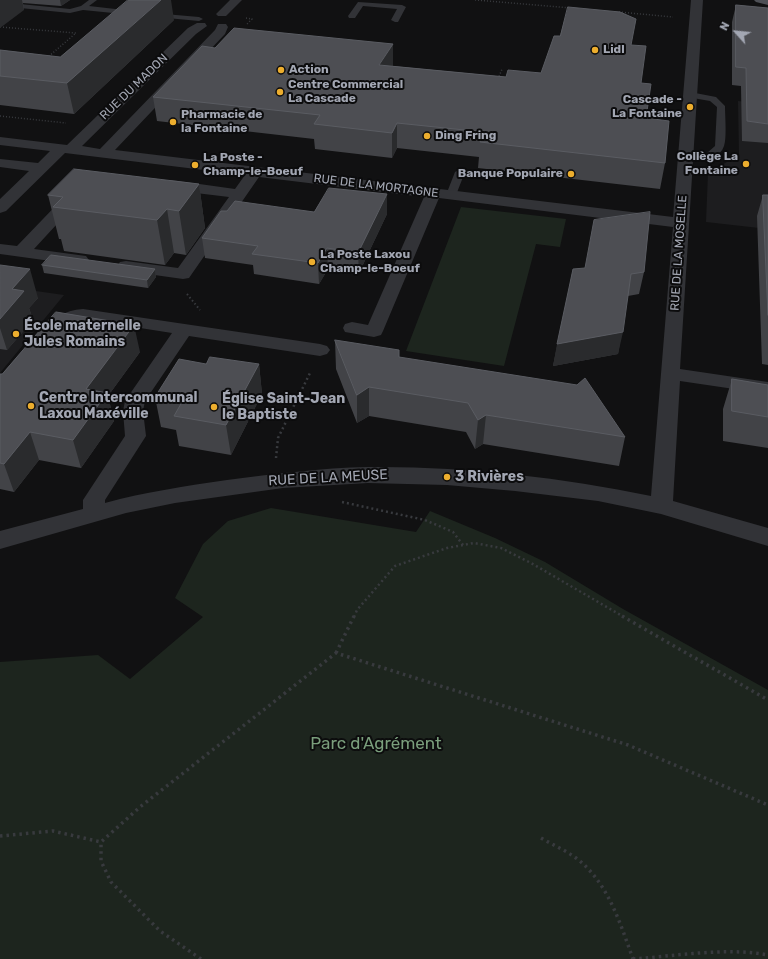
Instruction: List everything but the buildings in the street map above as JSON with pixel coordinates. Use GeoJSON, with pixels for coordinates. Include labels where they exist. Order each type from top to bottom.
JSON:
{"type":"FeatureCollection","features":[{"type":"Feature","properties":{"kind":"main road"},"geometry":{"type":"LineString","coordinates":[[760,0],[768,2]]}},
{"type":"Feature","properties":{"kind":"street","name":"RUE DU MADON"},"geometry":{"type":"LineString","coordinates":[[103,154],[220,31],[228,20],[236,0]]}},
{"type":"Feature","properties":{"kind":"street","name":"RUE DE LA MOSELLE"},"geometry":{"type":"LineString","coordinates":[[661,506],[696,8]]}},
{"type":"Feature","properties":{"kind":"street"},"geometry":{"type":"LineString","coordinates":[[200,22],[211,28],[228,20]]}},
{"type":"Feature","properties":{"kind":"street","name":"RUE DU MADON"},"geometry":{"type":"LineString","coordinates":[[0,208],[41,168],[95,126],[200,22]]}},
{"type":"Feature","properties":{"kind":"street","name":"RUE DE LA MORTAGNE"},"geometry":{"type":"LineString","coordinates":[[0,141],[682,223]]}},
{"type":"Feature","properties":{"kind":"street"},"geometry":{"type":"LineString","coordinates":[[0,163],[41,168]]}},
{"type":"Feature","properties":{"kind":"street"},"geometry":{"type":"LineString","coordinates":[[0,249],[183,274],[255,172]]}},
{"type":"Feature","properties":{"kind":"street"},"geometry":{"type":"LineString","coordinates":[[155,183],[240,194]]}},
{"type":"Feature","properties":{"kind":"street"},"geometry":{"type":"LineString","coordinates":[[21,252],[83,186]]}},
{"type":"Feature","properties":{"kind":"street"},"geometry":{"type":"LineString","coordinates":[[352,328],[374,331],[433,193]]}},
{"type":"Feature","properties":{"kind":"street"},"geometry":{"type":"LineString","coordinates":[[39,350],[63,320],[68,316],[75,314],[320,350]]}},
{"type":"Feature","properties":{"kind":"street"},"geometry":{"type":"LineString","coordinates":[[95,513],[94,500],[135,436],[136,428],[131,411],[135,401],[189,330]]}},
{"type":"Feature","properties":{"kind":"street"},"geometry":{"type":"LineString","coordinates":[[670,374],[768,388]]}},
{"type":"Feature","properties":{"kind":"street","name":"RUE DE LA MEUSE"},"geometry":{"type":"LineString","coordinates":[[0,540],[95,513],[175,494],[283,480],[368,475],[447,477],[560,488],[661,506],[768,537]]}},
{"type":"Feature","properties":{"kind":"lane"},"geometry":{"type":"LineString","coordinates":[[83,8],[93,0]]}},
{"type":"Feature","properties":{"kind":"lane"},"geometry":{"type":"LineString","coordinates":[[0,4],[70,11],[83,8],[200,22]]}},
{"type":"Feature","properties":{"kind":"lane"},"geometry":{"type":"LineString","coordinates":[[352,16],[362,4],[402,7],[395,20]]}},
{"type":"Feature","properties":{"kind":"lane"},"geometry":{"type":"LineString","coordinates":[[686,155],[709,156],[718,150],[720,146],[721,106],[713,98],[690,95]]}},
{"type":"Feature","properties":{"kind":"lane"},"geometry":{"type":"LineString","coordinates":[[451,195],[460,172]]}},
{"type":"Feature","properties":{"kind":"path"},"geometry":{"type":"LineString","coordinates":[[475,0],[578,9]]}},
{"type":"Feature","properties":{"kind":"path"},"geometry":{"type":"LineString","coordinates":[[617,12],[696,8]]}},
{"type":"Feature","properties":{"kind":"path"},"geometry":{"type":"LineString","coordinates":[[0,27],[76,33],[46,59]]}},
{"type":"Feature","properties":{"kind":"path"},"geometry":{"type":"LineString","coordinates":[[496,83],[502,70]]}},
{"type":"Feature","properties":{"kind":"path"},"geometry":{"type":"LineString","coordinates":[[646,97],[654,98]]}},
{"type":"Feature","properties":{"kind":"path"},"geometry":{"type":"LineString","coordinates":[[0,116],[95,126]]}},
{"type":"Feature","properties":{"kind":"path"},"geometry":{"type":"LineString","coordinates":[[183,274],[179,286],[205,316],[189,330]]}},
{"type":"Feature","properties":{"kind":"path"},"geometry":{"type":"LineString","coordinates":[[283,480],[276,460],[278,438],[320,350]]}},
{"type":"Feature","properties":{"kind":"path"},"geometry":{"type":"LineString","coordinates":[[337,502],[351,503],[425,520],[453,532],[463,545]]}},
{"type":"Feature","properties":{"kind":"path"},"geometry":{"type":"LineString","coordinates":[[201,959],[160,931],[111,882],[101,861],[101,842],[140,807],[336,653],[357,610],[395,566],[447,548],[474,543],[502,548],[531,563],[768,700]]}},
{"type":"Feature","properties":{"kind":"path"},"geometry":{"type":"LineString","coordinates":[[336,653],[628,745],[768,805]]}},
{"type":"Feature","properties":{"kind":"path"},"geometry":{"type":"LineString","coordinates":[[0,836],[54,831],[101,842]]}},
{"type":"Feature","properties":{"kind":"path"},"geometry":{"type":"LineString","coordinates":[[541,838],[578,859],[597,878],[615,908],[633,959],[717,953],[757,953],[768,955]]}},
{"type":"Feature","properties":{"kind":"shaded area","name":"Collège La Fontaine"},"geometry":{"type":"Polygon","coordinates":[[[738,101],[768,104],[768,229],[706,222],[708,173],[739,155],[738,101]]]}},
{"type":"Feature","properties":{"kind":"shaded area","name":"École maternelle Jules Romains"},"geometry":{"type":"Polygon","coordinates":[[[0,274],[22,289],[64,295],[0,373],[0,274]]]}},
{"type":"Feature","properties":{"kind":"green space"},"geometry":{"type":"Polygon","coordinates":[[[461,207],[566,219],[560,247],[536,244],[504,366],[406,351],[461,207]]]}},
{"type":"Feature","properties":{"kind":"green space","name":"Parc d'Agrément"},"geometry":{"type":"Polygon","coordinates":[[[271,508],[416,532],[430,511],[495,538],[545,562],[623,609],[768,690],[768,959],[0,959],[0,662],[98,655],[130,679],[203,617],[175,598],[203,544],[228,521],[271,508]]]}},
{"type":"Feature","properties":{"kind":"place","name":"Lidl"},"geometry":{"type":"Point","coordinates":[595,50]}},
{"type":"Feature","properties":{"kind":"place","name":"Action"},"geometry":{"type":"Point","coordinates":[281,70]}},
{"type":"Feature","properties":{"kind":"place","name":"Centre Commercial La Cascade"},"geometry":{"type":"Point","coordinates":[280,92]}},
{"type":"Feature","properties":{"kind":"place","name":"Cascade - La Fontaine"},"geometry":{"type":"Point","coordinates":[690,107]}},
{"type":"Feature","properties":{"kind":"place","name":"Pharmacie de la Fontaine"},"geometry":{"type":"Point","coordinates":[173,122]}},
{"type":"Feature","properties":{"kind":"place","name":"Ding Fring"},"geometry":{"type":"Point","coordinates":[427,136]}},
{"type":"Feature","properties":{"kind":"place","name":"Collège La Fontaine"},"geometry":{"type":"Point","coordinates":[746,164]}},
{"type":"Feature","properties":{"kind":"place","name":"La Poste - Champ-le-Boeuf"},"geometry":{"type":"Point","coordinates":[195,165]}},
{"type":"Feature","properties":{"kind":"place","name":"Banque Populaire"},"geometry":{"type":"Point","coordinates":[571,174]}},
{"type":"Feature","properties":{"kind":"place","name":"La Poste Laxou Champ-le-Boeuf"},"geometry":{"type":"Point","coordinates":[312,262]}},
{"type":"Feature","properties":{"kind":"place","name":"École maternelle Jules Romains"},"geometry":{"type":"Point","coordinates":[16,334]}},
{"type":"Feature","properties":{"kind":"place","name":"Centre Intercommunal Laxou Maxéville"},"geometry":{"type":"Point","coordinates":[31,406]}},
{"type":"Feature","properties":{"kind":"place","name":"Église Saint-Jean le Baptiste"},"geometry":{"type":"Point","coordinates":[214,407]}},
{"type":"Feature","properties":{"kind":"place","name":"3 Rivières"},"geometry":{"type":"Point","coordinates":[447,477]}}]}
